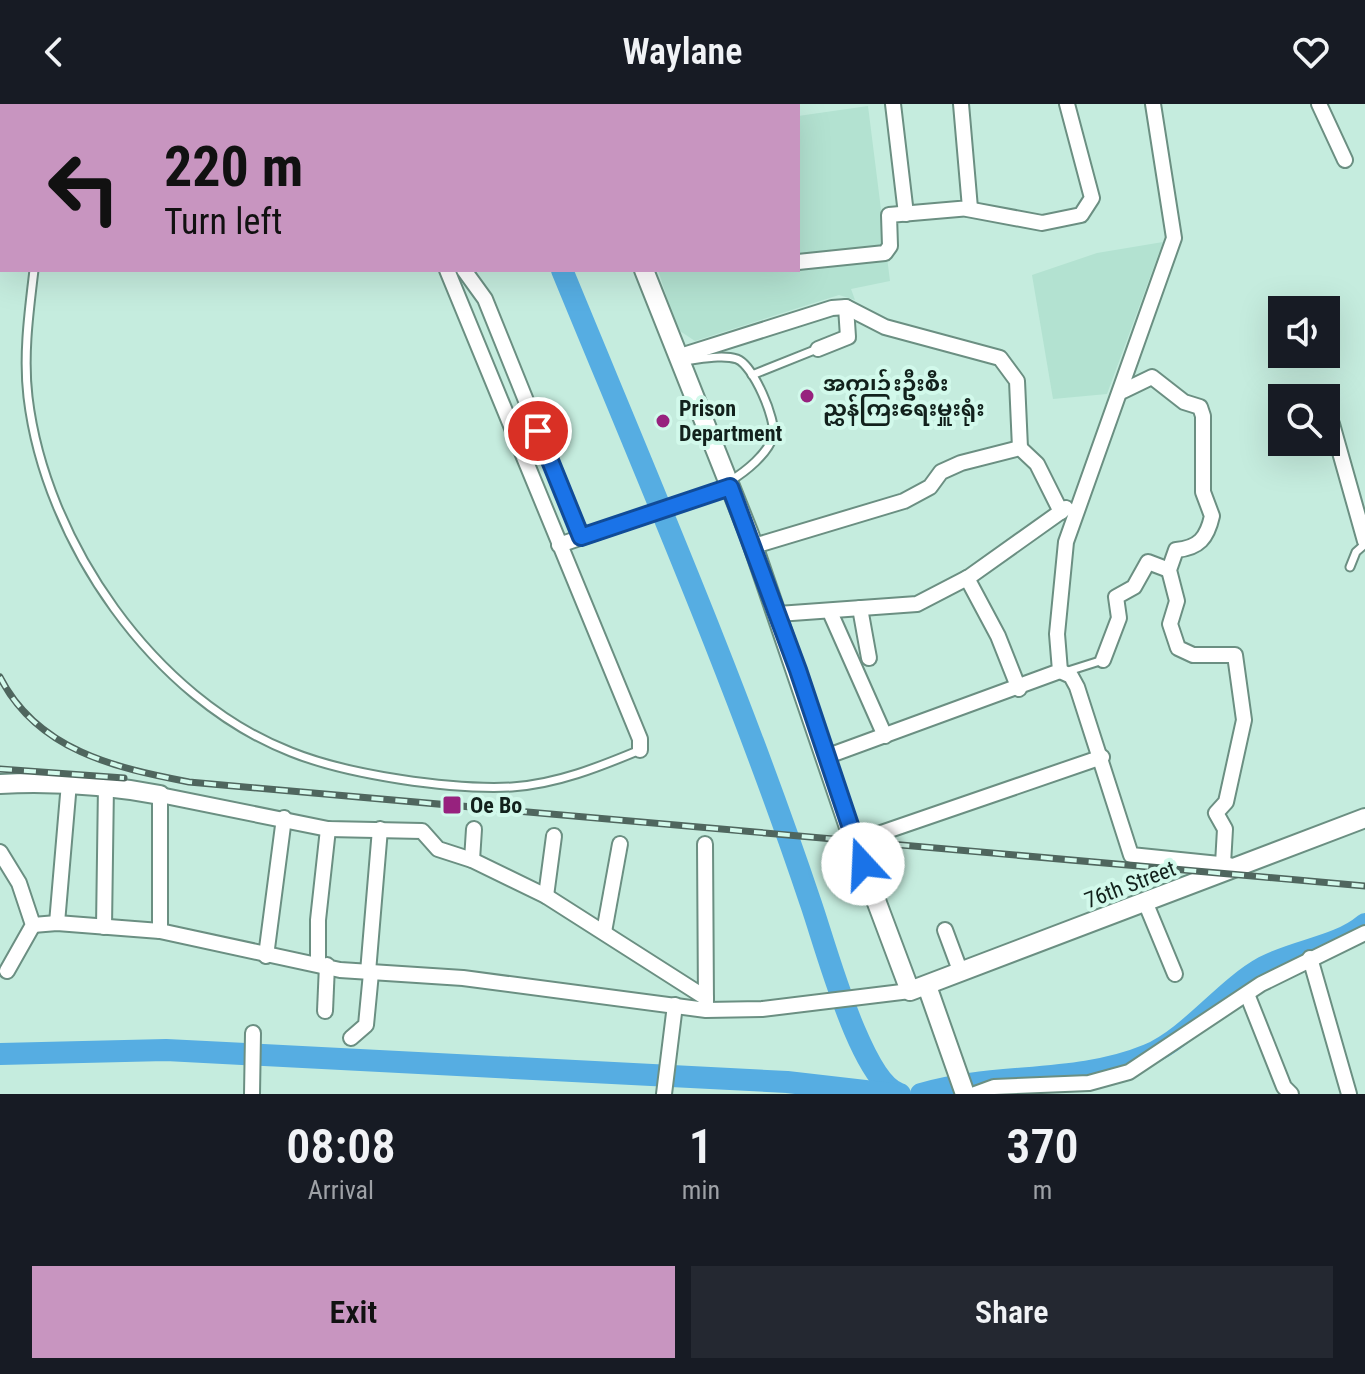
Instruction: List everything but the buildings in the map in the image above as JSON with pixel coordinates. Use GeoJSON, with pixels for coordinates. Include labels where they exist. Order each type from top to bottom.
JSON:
{"type":"FeatureCollection","features":[{"type":"Feature","properties":{"kind":"street"},"geometry":{"type":"LineString","coordinates":[[893,104],[906,214]]}},
{"type":"Feature","properties":{"kind":"street"},"geometry":{"type":"LineString","coordinates":[[961,104],[970,204],[967,209]]}},
{"type":"Feature","properties":{"kind":"street"},"geometry":{"type":"LineString","coordinates":[[800,262],[885,253],[890,246],[887,217],[967,209],[1042,223],[1081,215],[1092,198],[1067,104]]}},
{"type":"Feature","properties":{"kind":"street"},"geometry":{"type":"LineString","coordinates":[[1062,672],[1057,634],[1066,542],[1080,498],[1123,391],[1148,306],[1174,238],[1153,104]]}},
{"type":"Feature","properties":{"kind":"street"},"geometry":{"type":"LineString","coordinates":[[1319,104],[1345,160]]}},
{"type":"Feature","properties":{"kind":"street"},"geometry":{"type":"LineString","coordinates":[[448,272],[640,739],[640,750]]}},
{"type":"Feature","properties":{"kind":"street"},"geometry":{"type":"LineString","coordinates":[[465,272],[485,299],[581,537]]}},
{"type":"Feature","properties":{"kind":"street"},"geometry":{"type":"LineString","coordinates":[[645,272],[754,546],[828,756],[853,839],[967,1092],[994,1087],[1109,1079],[1147,1062],[1247,994],[1310,958],[1365,933]]}},
{"type":"Feature","properties":{"kind":"street"},"geometry":{"type":"LineString","coordinates":[[678,359],[832,308],[846,307],[885,327],[1000,358],[1017,381],[1020,448]]}},
{"type":"Feature","properties":{"kind":"street"},"geometry":{"type":"LineString","coordinates":[[818,349],[848,337],[846,307]]}},
{"type":"Feature","properties":{"kind":"street"},"geometry":{"type":"LineString","coordinates":[[828,756],[1062,672],[1071,676],[1077,687],[1131,855],[1231,866],[1225,829],[1216,813],[1226,802],[1244,720],[1235,655],[1193,655],[1178,648],[1170,624],[1177,601],[1169,570],[1176,550],[1189,549],[1203,540],[1212,516],[1203,492],[1203,416],[1200,407],[1184,402],[1152,377],[1123,391]]}},
{"type":"Feature","properties":{"kind":"street"},"geometry":{"type":"LineString","coordinates":[[754,546],[904,501],[930,487],[941,472],[951,467],[1020,448],[1029,452],[1037,464],[1061,512]]}},
{"type":"Feature","properties":{"kind":"street"},"geometry":{"type":"LineString","coordinates":[[1340,453],[1365,542]]}},
{"type":"Feature","properties":{"kind":"street"},"geometry":{"type":"LineString","coordinates":[[559,545],[691,501],[729,485]]}},
{"type":"Feature","properties":{"kind":"street"},"geometry":{"type":"LineString","coordinates":[[778,614],[917,604],[967,578],[1080,498]]}},
{"type":"Feature","properties":{"kind":"street"},"geometry":{"type":"LineString","coordinates":[[1103,660],[1119,618],[1116,597],[1134,587],[1148,562],[1169,570]]}},
{"type":"Feature","properties":{"kind":"street"},"geometry":{"type":"LineString","coordinates":[[967,578],[998,636],[1019,689]]}},
{"type":"Feature","properties":{"kind":"street"},"geometry":{"type":"LineString","coordinates":[[860,608],[869,658]]}},
{"type":"Feature","properties":{"kind":"street"},"geometry":{"type":"LineString","coordinates":[[830,612],[885,736]]}},
{"type":"Feature","properties":{"kind":"street"},"geometry":{"type":"LineString","coordinates":[[878,834],[1102,757]]}},
{"type":"Feature","properties":{"kind":"street"},"geometry":{"type":"LineString","coordinates":[[57,923],[69,783]]}},
{"type":"Feature","properties":{"kind":"street"},"geometry":{"type":"LineString","coordinates":[[0,784],[106,785],[328,829],[422,831],[438,849],[472,860],[546,896],[604,932],[706,1004]]}},
{"type":"Feature","properties":{"kind":"street"},"geometry":{"type":"LineString","coordinates":[[104,927],[106,785]]}},
{"type":"Feature","properties":{"kind":"street"},"geometry":{"type":"LineString","coordinates":[[160,795],[160,931]]}},
{"type":"Feature","properties":{"kind":"street"},"geometry":{"type":"LineString","coordinates":[[266,956],[284,818]]}},
{"type":"Feature","properties":{"kind":"street","name":"76th Street"},"geometry":{"type":"LineString","coordinates":[[919,988],[1146,904],[1231,866],[1365,818]]}},
{"type":"Feature","properties":{"kind":"street"},"geometry":{"type":"LineString","coordinates":[[325,1011],[318,920],[328,829]]}},
{"type":"Feature","properties":{"kind":"street"},"geometry":{"type":"LineString","coordinates":[[351,1038],[366,1025],[380,829]]}},
{"type":"Feature","properties":{"kind":"street"},"geometry":{"type":"LineString","coordinates":[[472,860],[474,829]]}},
{"type":"Feature","properties":{"kind":"street"},"geometry":{"type":"LineString","coordinates":[[546,896],[554,836]]}},
{"type":"Feature","properties":{"kind":"street"},"geometry":{"type":"LineString","coordinates":[[604,932],[620,844]]}},
{"type":"Feature","properties":{"kind":"street"},"geometry":{"type":"LineString","coordinates":[[705,844],[706,1004]]}},
{"type":"Feature","properties":{"kind":"street"},"geometry":{"type":"LineString","coordinates":[[0,852],[19,883],[33,925],[7,971]]}},
{"type":"Feature","properties":{"kind":"street"},"geometry":{"type":"LineString","coordinates":[[1146,904],[1175,974]]}},
{"type":"Feature","properties":{"kind":"street"},"geometry":{"type":"LineString","coordinates":[[33,925],[57,923],[160,931],[266,956],[370,972],[463,978],[675,1005],[706,1004],[762,1009],[919,988]]}},
{"type":"Feature","properties":{"kind":"street"},"geometry":{"type":"LineString","coordinates":[[945,930],[961,973]]}},
{"type":"Feature","properties":{"kind":"street"},"geometry":{"type":"LineString","coordinates":[[1310,958],[1349,1094]]}},
{"type":"Feature","properties":{"kind":"street"},"geometry":{"type":"LineString","coordinates":[[1247,994],[1284,1087],[1291,1094]]}},
{"type":"Feature","properties":{"kind":"street"},"geometry":{"type":"LineString","coordinates":[[664,1090],[675,1005]]}},
{"type":"Feature","properties":{"kind":"street"},"geometry":{"type":"LineString","coordinates":[[252,1094],[253,1033]]}},
{"type":"Feature","properties":{"kind":"lane"},"geometry":{"type":"LineString","coordinates":[[34,272],[27,331],[28,397],[41,460],[58,510],[76,549],[110,604],[148,652],[217,710],[254,735],[292,753],[404,780],[513,787],[582,773],[640,750]]}},
{"type":"Feature","properties":{"kind":"lane"},"geometry":{"type":"LineString","coordinates":[[752,375],[818,349]]}},
{"type":"Feature","properties":{"kind":"lane"},"geometry":{"type":"LineString","coordinates":[[678,359],[736,359],[752,375],[772,421],[773,436],[751,465],[729,485]]}},
{"type":"Feature","properties":{"kind":"lane"},"geometry":{"type":"LineString","coordinates":[[1350,567],[1356,552],[1365,542]]}},
{"type":"Feature","properties":{"kind":"lane"},"geometry":{"type":"LineString","coordinates":[[1062,672],[1103,660]]}},
{"type":"Feature","properties":{"kind":"shaded area"},"geometry":{"type":"Polygon","coordinates":[[[868,106],[890,281],[851,289],[855,300],[839,295],[695,341],[677,329],[659,272],[800,272],[800,116],[868,106]]]}},
{"type":"Feature","properties":{"kind":"shaded area"},"geometry":{"type":"Polygon","coordinates":[[[1163,242],[1107,394],[1053,399],[1032,275],[1097,253],[1163,242]]]}},
{"type":"Feature","properties":{"kind":"waterway"},"geometry":{"type":"LineString","coordinates":[[563,272],[723,662],[858,1038],[871,1065],[886,1084],[900,1094]]}},
{"type":"Feature","properties":{"kind":"waterway"},"geometry":{"type":"LineString","coordinates":[[921,1094],[977,1083],[1092,1071],[1148,1055],[1178,1037],[1249,976],[1289,956],[1342,938],[1365,924]]}},
{"type":"Feature","properties":{"kind":"waterway"},"geometry":{"type":"LineString","coordinates":[[0,1054],[166,1050],[787,1082],[891,1094]]}},
{"type":"Feature","properties":{"kind":"railway"},"geometry":{"type":"LineString","coordinates":[[0,677],[16,702],[57,739],[106,762],[189,782],[1365,886]]}},
{"type":"Feature","properties":{"kind":"railway"},"geometry":{"type":"LineString","coordinates":[[0,769],[124,778]]}},
{"type":"Feature","properties":{"kind":"place","name":"အကျဉ်းဦးစီး ညွှန်ကြးရေးမှူးရုံး"},"geometry":{"type":"Point","coordinates":[807,396]}},
{"type":"Feature","properties":{"kind":"place","name":"Prison Department"},"geometry":{"type":"Point","coordinates":[663,421]}},
{"type":"Feature","properties":{"kind":"place","name":"Oe Bo"},"geometry":{"type":"Point","coordinates":[452,805]}},
{"type":"Feature","properties":{"kind":"route"},"geometry":{"type":"LineString","coordinates":[[538,431],[581,537],[730,487],[798,670],[863,864]]}}]}
